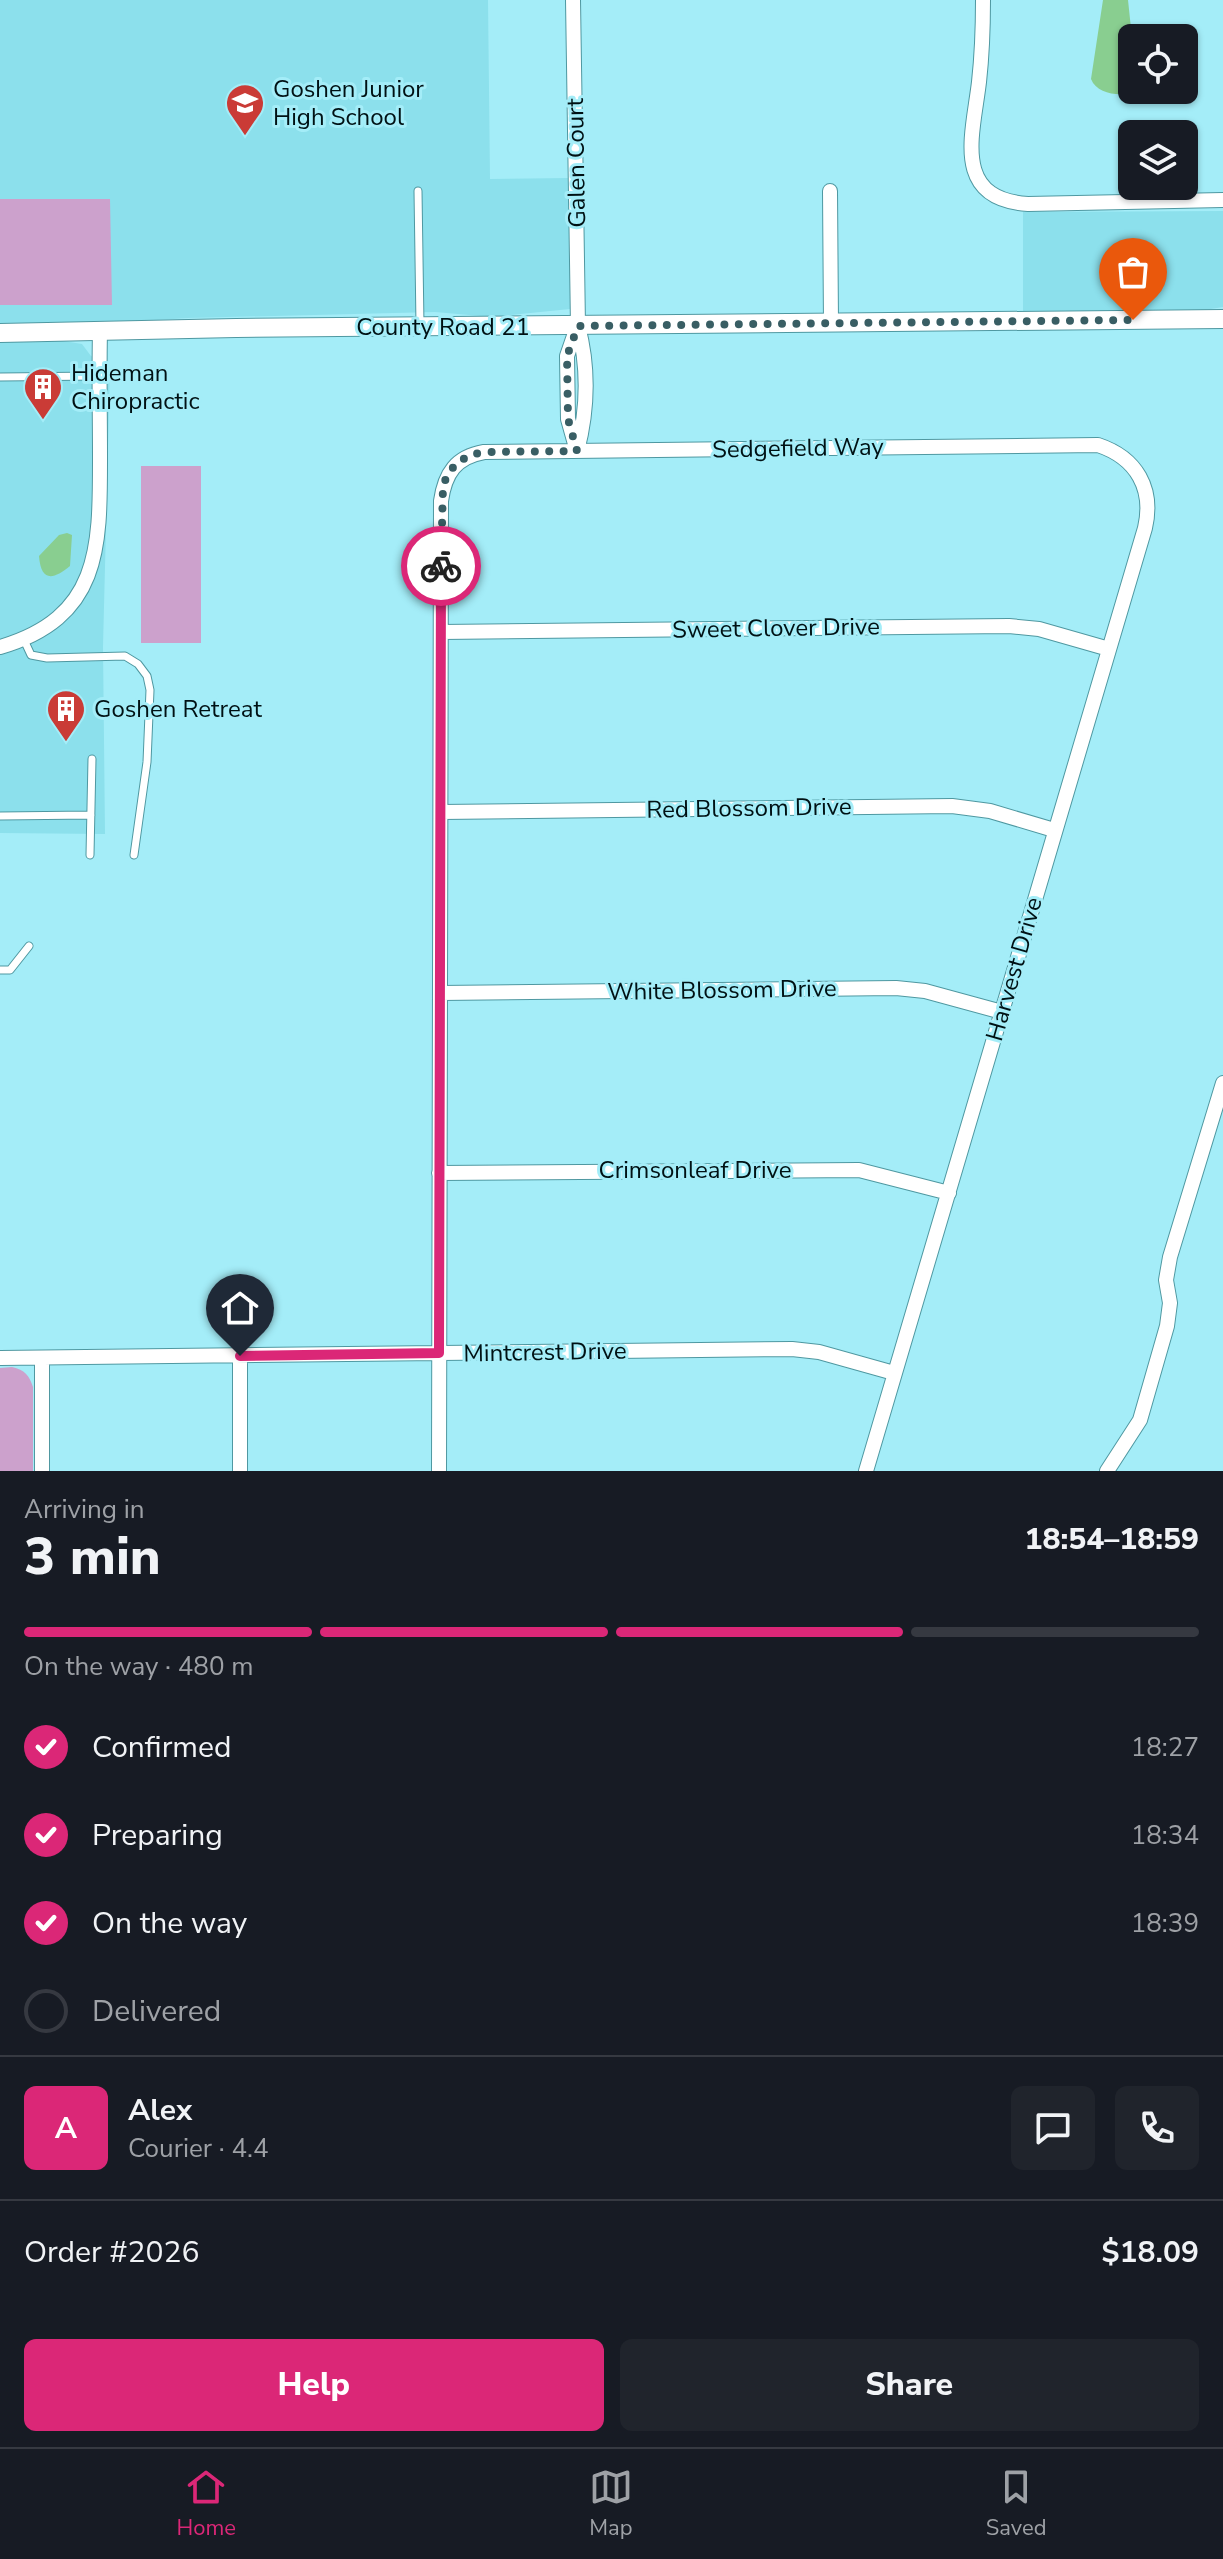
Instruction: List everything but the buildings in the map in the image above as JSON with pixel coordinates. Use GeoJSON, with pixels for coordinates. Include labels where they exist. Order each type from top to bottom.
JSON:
{"type":"FeatureCollection","features":[{"type":"Feature","properties":{"kind":"street","name":"Galen Court"},"geometry":{"type":"LineString","coordinates":[[573,0],[578,326],[567,356],[568,419],[577,451]]}},
{"type":"Feature","properties":{"kind":"street"},"geometry":{"type":"LineString","coordinates":[[983,0],[983,37],[971,161],[982,185],[992,194],[1001,200],[1028,204],[1223,200]]}},
{"type":"Feature","properties":{"kind":"street"},"geometry":{"type":"LineString","coordinates":[[830,191],[831,323]]}},
{"type":"Feature","properties":{"kind":"street","name":"County Road 21"},"geometry":{"type":"LineString","coordinates":[[0,333],[1223,319]]}},
{"type":"Feature","properties":{"kind":"street"},"geometry":{"type":"LineString","coordinates":[[0,647],[24,640],[55,621],[70,606],[91,572],[100,512],[100,332]]}},
{"type":"Feature","properties":{"kind":"street","name":"Sedgefield Way"},"geometry":{"type":"LineString","coordinates":[[441,632],[441,501],[447,476],[457,463],[472,454],[1085,445],[1110,449],[1135,468]]}},
{"type":"Feature","properties":{"kind":"street","name":"Harvest Drive"},"geometry":{"type":"LineString","coordinates":[[866,1471],[1148,513],[1146,491],[1135,468]]}},
{"type":"Feature","properties":{"kind":"street","name":"Sweet Clover Drive"},"geometry":{"type":"LineString","coordinates":[[441,632],[1009,626],[1039,629],[1109,649]]}},
{"type":"Feature","properties":{"kind":"street"},"geometry":{"type":"LineString","coordinates":[[439,1471],[441,632]]}},
{"type":"Feature","properties":{"kind":"street","name":"Red Blossom Drive"},"geometry":{"type":"LineString","coordinates":[[441,812],[952,806],[990,811],[1054,830]]}},
{"type":"Feature","properties":{"kind":"street","name":"White Blossom Drive"},"geometry":{"type":"LineString","coordinates":[[440,993],[896,988],[925,991],[1002,1012]]}},
{"type":"Feature","properties":{"kind":"street"},"geometry":{"type":"LineString","coordinates":[[1107,1471],[1131,1437],[1144,1407],[1167,1326],[1170,1303],[1166,1280],[1170,1257],[1223,1083]]}},
{"type":"Feature","properties":{"kind":"street","name":"Crimsonleaf Drive"},"geometry":{"type":"LineString","coordinates":[[439,1173],[859,1170],[949,1193]]}},
{"type":"Feature","properties":{"kind":"street","name":"Mintcrest Drive"},"geometry":{"type":"LineString","coordinates":[[0,1358],[805,1349],[894,1373]]}},
{"type":"Feature","properties":{"kind":"street"},"geometry":{"type":"LineString","coordinates":[[240,1356],[240,1471]]}},
{"type":"Feature","properties":{"kind":"street"},"geometry":{"type":"LineString","coordinates":[[42,1358],[42,1471]]}},
{"type":"Feature","properties":{"kind":"lane"},"geometry":{"type":"LineString","coordinates":[[418,191],[420,327]]}},
{"type":"Feature","properties":{"kind":"lane"},"geometry":{"type":"LineString","coordinates":[[0,377],[99,376]]}},
{"type":"Feature","properties":{"kind":"lane"},"geometry":{"type":"LineString","coordinates":[[24,640],[31,655],[47,658],[125,656],[138,664],[147,676],[150,690],[147,762],[134,855]]}},
{"type":"Feature","properties":{"kind":"lane"},"geometry":{"type":"LineString","coordinates":[[90,855],[92,759]]}},
{"type":"Feature","properties":{"kind":"lane"},"geometry":{"type":"LineString","coordinates":[[0,816],[91,815]]}},
{"type":"Feature","properties":{"kind":"lane"},"geometry":{"type":"LineString","coordinates":[[0,970],[10,970],[29,946]]}},
{"type":"Feature","properties":{"kind":"shaded area","name":"Goshen Junior High School"},"geometry":{"type":"Polygon","coordinates":[[[0,0],[488,0],[490,179],[569,178],[570,309],[492,317],[435,312],[188,318],[97,324],[0,324],[0,0]]]}},
{"type":"Feature","properties":{"kind":"shaded area"},"geometry":{"type":"Polygon","coordinates":[[[1103,0],[1128,0],[1131,24],[1118,24],[1118,94],[1098,88],[1091,79],[1103,0]]]}},
{"type":"Feature","properties":{"kind":"shaded area"},"geometry":{"type":"Polygon","coordinates":[[[0,199],[110,199],[112,305],[0,305],[0,199]]]}},
{"type":"Feature","properties":{"kind":"shaded area"},"geometry":{"type":"Polygon","coordinates":[[[1223,211],[1223,307],[1199,311],[1023,313],[1023,212],[1223,211]]]}},
{"type":"Feature","properties":{"kind":"shaded area"},"geometry":{"type":"Polygon","coordinates":[[[57,340],[82,344],[91,356],[110,367],[103,647],[105,834],[0,833],[0,342],[57,340]]]}},
{"type":"Feature","properties":{"kind":"shaded area"},"geometry":{"type":"Polygon","coordinates":[[[141,466],[201,466],[201,643],[141,643],[141,466]]]}},
{"type":"Feature","properties":{"kind":"shaded area"},"geometry":{"type":"Polygon","coordinates":[[[59,535],[72,535],[70,566],[49,576],[42,570],[39,556],[59,535]]]}},
{"type":"Feature","properties":{"kind":"shaded area"},"geometry":{"type":"Polygon","coordinates":[[[12,1367],[26,1374],[33,1387],[33,1471],[0,1471],[0,1368],[12,1367]]]}},
{"type":"Feature","properties":{"kind":"way so far"},"geometry":{"type":"LineString","coordinates":[[441,566],[443,486],[457,463],[472,454],[484,452],[577,451],[568,419],[567,356],[578,326],[1133,320]]}},
{"type":"Feature","properties":{"kind":"place","name":"Goshen Junior High School"},"geometry":{"type":"Point","coordinates":[245,137]}},
{"type":"Feature","properties":{"kind":"place","name":"Hideman Chiropractic"},"geometry":{"type":"Point","coordinates":[43,421]}},
{"type":"Feature","properties":{"kind":"place","name":"Goshen Retreat"},"geometry":{"type":"Point","coordinates":[66,743]}},
{"type":"Feature","properties":{"kind":"route"},"geometry":{"type":"LineString","coordinates":[[240,1356],[439,1353],[441,566]]}}]}
